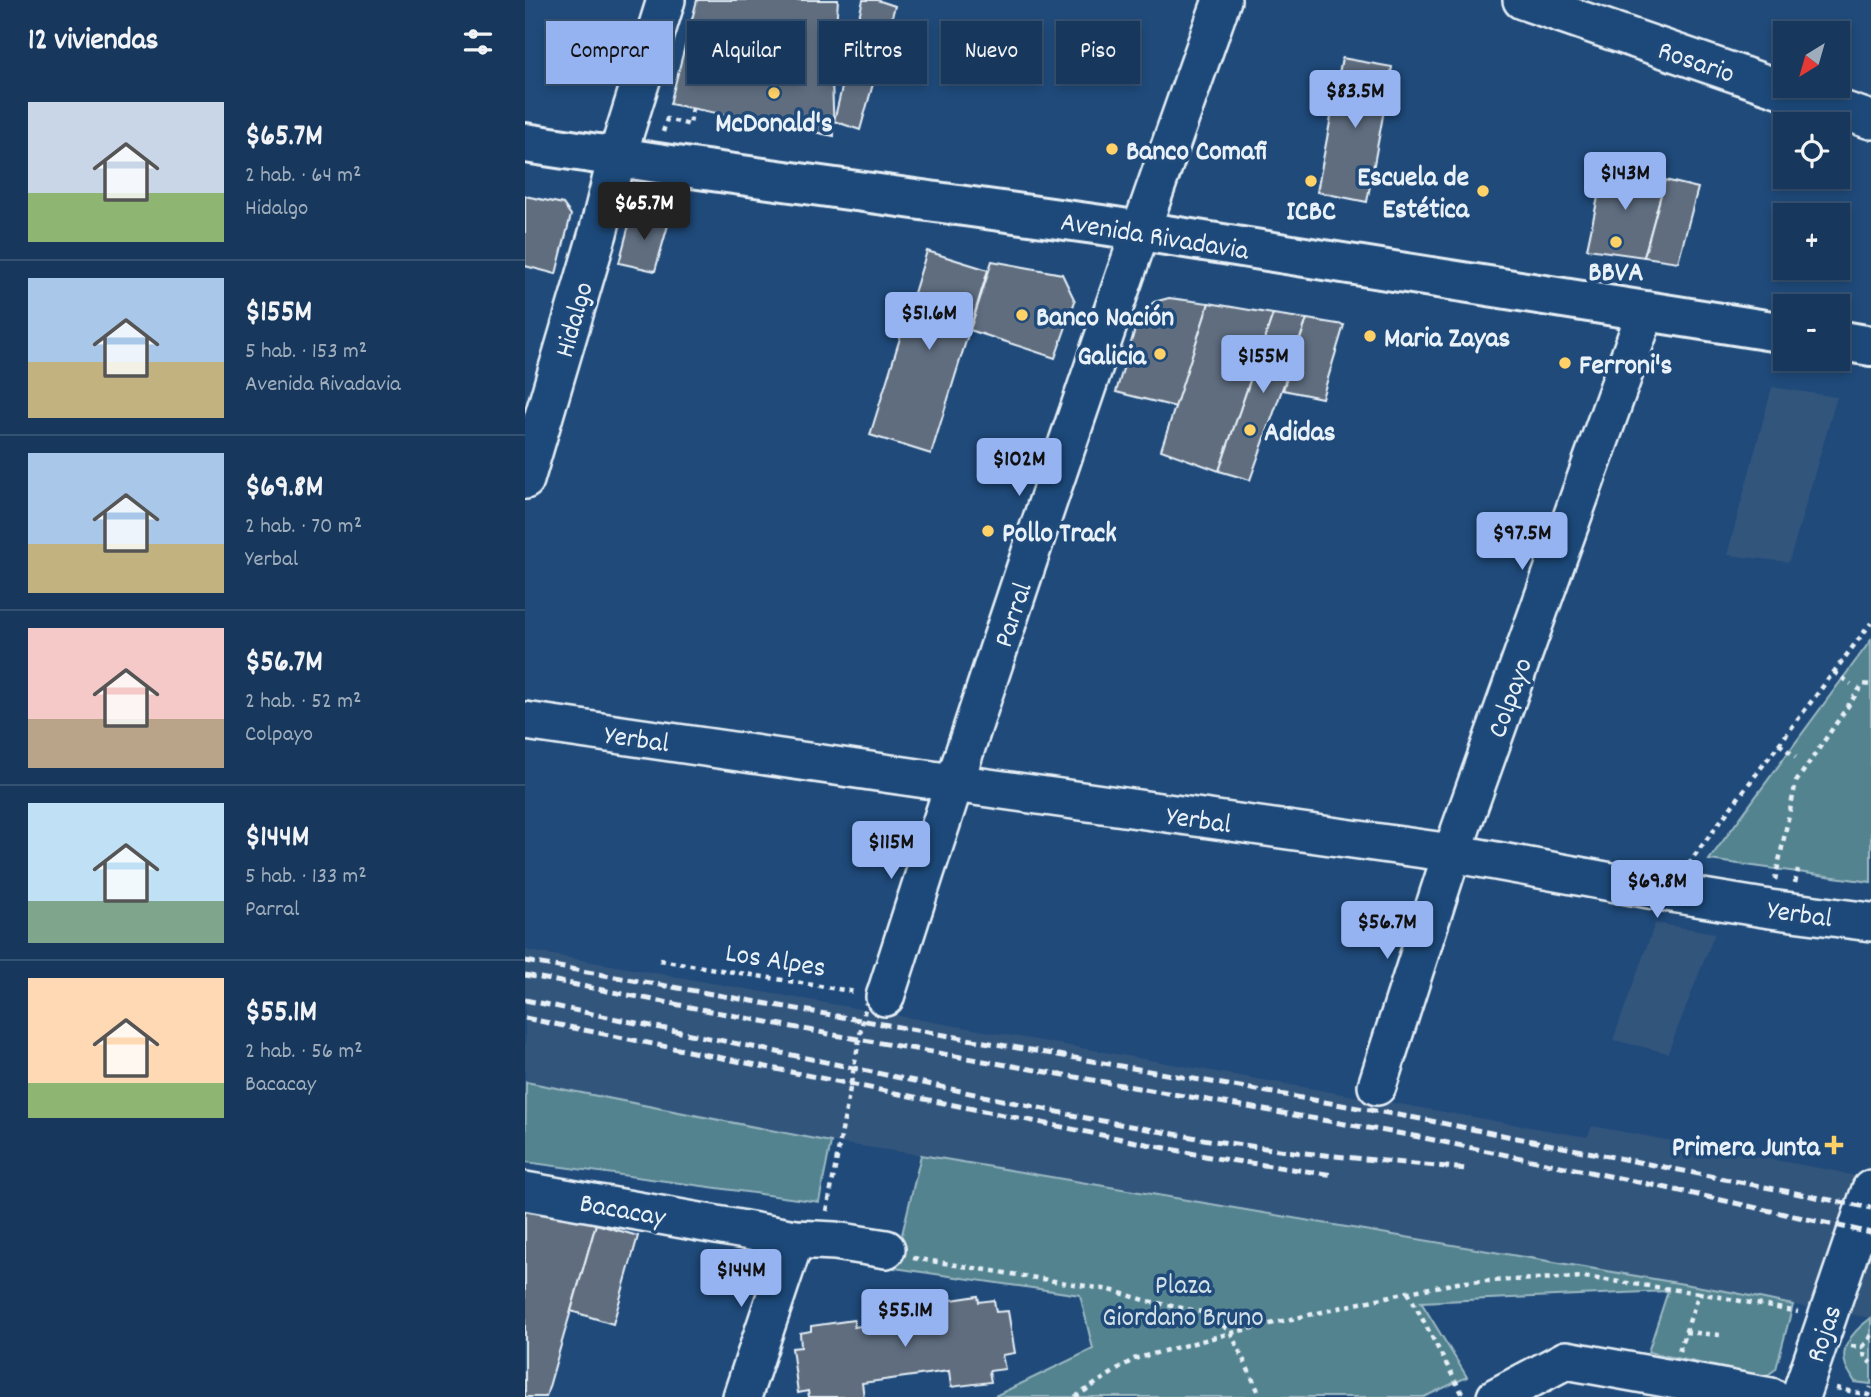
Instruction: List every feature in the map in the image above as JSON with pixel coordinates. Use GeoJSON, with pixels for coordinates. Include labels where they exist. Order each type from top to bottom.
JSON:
{"type":"FeatureCollection","features":[{"type":"Feature","properties":{"kind":"main road","name":"Avenida Rivadavia"},"geometry":{"type":"LineString","coordinates":[[525,143],[1141,232],[1773,330]]}},
{"type":"Feature","properties":{"kind":"main road"},"geometry":{"type":"LineString","coordinates":[[1850,342],[1871,346]]}},
{"type":"Feature","properties":{"kind":"street","name":"Hidalgo"},"geometry":{"type":"LineString","coordinates":[[525,480],[598,233],[617,157],[666,0]]}},
{"type":"Feature","properties":{"kind":"street","name":"Parral"},"geometry":{"type":"LineString","coordinates":[[875,1000],[953,783],[1222,0]]}},
{"type":"Feature","properties":{"kind":"street","name":"Rosario"},"geometry":{"type":"LineString","coordinates":[[1522,0],[1871,120]]}},
{"type":"Feature","properties":{"kind":"street","name":"Colpayo"},"geometry":{"type":"LineString","coordinates":[[1377,1086],[1452,853],[1646,311]]}},
{"type":"Feature","properties":{"kind":"street","name":"Yerbal"},"geometry":{"type":"LineString","coordinates":[[525,721],[1452,853],[1666,892],[1871,922]]}},
{"type":"Feature","properties":{"kind":"street","name":"Rojas"},"geometry":{"type":"LineString","coordinates":[[1800,1397],[1871,1189]]}},
{"type":"Feature","properties":{"kind":"street","name":"Bacacay"},"geometry":{"type":"LineString","coordinates":[[525,1191],[795,1238],[886,1249]]}},
{"type":"Feature","properties":{"kind":"street"},"geometry":{"type":"LineString","coordinates":[[742,1397],[795,1238]]}},
{"type":"Feature","properties":{"kind":"street"},"geometry":{"type":"LineString","coordinates":[[1496,1397],[1566,1360],[1771,1397]]}},
{"type":"Feature","properties":{"kind":"path"},"geometry":{"type":"LineString","coordinates":[[1707,839],[1871,623]]}},
{"type":"Feature","properties":{"kind":"path"},"geometry":{"type":"LineString","coordinates":[[1834,672],[1851,684]]}},
{"type":"Feature","properties":{"kind":"path"},"geometry":{"type":"LineString","coordinates":[[1780,850],[1796,782],[1863,684],[1871,685]]}},
{"type":"Feature","properties":{"kind":"path"},"geometry":{"type":"LineString","coordinates":[[1779,744],[1796,757]]}},
{"type":"Feature","properties":{"kind":"path","name":"Los Alpes"},"geometry":{"type":"LineString","coordinates":[[660,960],[875,1000]]}},
{"type":"Feature","properties":{"kind":"path"},"geometry":{"type":"LineString","coordinates":[[827,1211],[875,1000]]}},
{"type":"Feature","properties":{"kind":"path"},"geometry":{"type":"LineString","coordinates":[[886,1249],[896,1255],[1110,1290],[1211,1314],[1231,1333],[1261,1397]]}},
{"type":"Feature","properties":{"kind":"path"},"geometry":{"type":"LineString","coordinates":[[1075,1397],[1134,1359],[1231,1333],[1463,1282],[1584,1277],[1699,1293],[1827,1319]]}},
{"type":"Feature","properties":{"kind":"path"},"geometry":{"type":"LineString","coordinates":[[1408,1292],[1464,1397]]}},
{"type":"Feature","properties":{"kind":"path"},"geometry":{"type":"LineString","coordinates":[[1671,1379],[1699,1293]]}},
{"type":"Feature","properties":{"kind":"path"},"geometry":{"type":"LineString","coordinates":[[1685,1332],[1720,1335]]}},
{"type":"Feature","properties":{"kind":"path"},"geometry":{"type":"LineString","coordinates":[[1871,1335],[1863,1347],[1865,1358],[1871,1363]]}},
{"type":"Feature","properties":{"kind":"path"},"geometry":{"type":"LineString","coordinates":[[1830,1397],[1832,1387],[1868,1395],[1871,1387]]}},
{"type":"Feature","properties":{"kind":"shaded area"},"geometry":{"type":"Polygon","coordinates":[[[1772,387],[1837,397],[1789,562],[1727,555],[1772,387]]]}},
{"type":"Feature","properties":{"kind":"shaded area"},"geometry":{"type":"Polygon","coordinates":[[[1655,923],[1715,933],[1668,1053],[1613,1040],[1655,923]]]}},
{"type":"Feature","properties":{"kind":"shaded area"},"geometry":{"type":"Polygon","coordinates":[[[525,950],[1587,1137],[1592,1126],[1871,1180],[1871,1318],[1731,1292],[831,1142],[525,1082],[525,950]]]}},
{"type":"Feature","properties":{"kind":"green space"},"geometry":{"type":"Polygon","coordinates":[[[1871,640],[1871,882],[1709,860],[1871,640]]]}},
{"type":"Feature","properties":{"kind":"green space"},"geometry":{"type":"Polygon","coordinates":[[[526,1082],[831,1142],[819,1202],[525,1162],[526,1082]]]}},
{"type":"Feature","properties":{"kind":"green space","name":"Plaza Giordano Bruno"},"geometry":{"type":"Polygon","coordinates":[[[921,1155],[1731,1292],[1793,1305],[1776,1369],[1765,1377],[1648,1352],[1668,1291],[1421,1302],[1467,1377],[1424,1397],[993,1397],[1093,1349],[1080,1295],[894,1268],[921,1155]]]}},
{"type":"Feature","properties":{"kind":"green space"},"geometry":{"type":"Polygon","coordinates":[[[1871,1318],[1871,1384],[1855,1382],[1847,1368],[1844,1352],[1850,1339],[1871,1318]]]}},
{"type":"Feature","properties":{"kind":"building"},"geometry":{"type":"Polygon","coordinates":[[[697,0],[838,0],[836,21],[819,21],[819,84],[832,84],[834,136],[670,104],[687,39],[687,84],[805,84],[805,21],[692,21],[697,0]]]}},
{"type":"Feature","properties":{"kind":"building"},"geometry":{"type":"Polygon","coordinates":[[[863,0],[877,0],[895,6],[891,21],[858,21],[863,0]]]}},
{"type":"Feature","properties":{"kind":"building"},"geometry":{"type":"Polygon","coordinates":[[[1342,58],[1392,67],[1367,202],[1317,192],[1342,58]]]}},
{"type":"Feature","properties":{"kind":"building"},"geometry":{"type":"Polygon","coordinates":[[[843,84],[873,84],[860,130],[834,121],[843,84]]]}},
{"type":"Feature","properties":{"kind":"building"},"geometry":{"type":"Polygon","coordinates":[[[1605,164],[1665,180],[1644,257],[1587,249],[1605,164]]]}},
{"type":"Feature","properties":{"kind":"building"},"geometry":{"type":"Polygon","coordinates":[[[1665,180],[1698,188],[1678,262],[1644,257],[1665,180]]]}},
{"type":"Feature","properties":{"kind":"building"},"geometry":{"type":"Polygon","coordinates":[[[525,196],[563,204],[571,215],[556,274],[525,266],[525,196]]]}},
{"type":"Feature","properties":{"kind":"building"},"geometry":{"type":"Polygon","coordinates":[[[639,214],[670,218],[655,271],[619,263],[630,221],[639,214]]]}},
{"type":"Feature","properties":{"kind":"building"},"geometry":{"type":"Polygon","coordinates":[[[927,251],[988,270],[931,454],[870,435],[927,251]]]}},
{"type":"Feature","properties":{"kind":"building","name":"Banco Nación"},"geometry":{"type":"Polygon","coordinates":[[[992,261],[1062,274],[1075,301],[1055,358],[970,330],[992,261]]]}},
{"type":"Feature","properties":{"kind":"building","name":"Galicia"},"geometry":{"type":"Polygon","coordinates":[[[1169,298],[1209,303],[1176,407],[1116,392],[1139,316],[1154,302],[1169,298]]]}},
{"type":"Feature","properties":{"kind":"building"},"geometry":{"type":"Polygon","coordinates":[[[1209,303],[1273,314],[1219,471],[1161,450],[1209,303]]]}},
{"type":"Feature","properties":{"kind":"building","name":"Adidas"},"geometry":{"type":"Polygon","coordinates":[[[1273,314],[1307,319],[1250,480],[1219,471],[1273,314]]]}},
{"type":"Feature","properties":{"kind":"building"},"geometry":{"type":"Polygon","coordinates":[[[1307,319],[1344,325],[1322,398],[1283,390],[1307,319]]]}},
{"type":"Feature","properties":{"kind":"building"},"geometry":{"type":"Polygon","coordinates":[[[528,1204],[596,1224],[546,1397],[525,1397],[525,1213],[528,1204]]]}},
{"type":"Feature","properties":{"kind":"building"},"geometry":{"type":"Polygon","coordinates":[[[596,1224],[638,1236],[613,1324],[571,1311],[596,1224]]]}},
{"type":"Feature","properties":{"kind":"building"},"geometry":{"type":"Polygon","coordinates":[[[978,1296],[979,1302],[994,1300],[996,1312],[1008,1311],[1015,1353],[1002,1355],[1005,1369],[989,1371],[991,1382],[951,1387],[949,1371],[862,1383],[864,1397],[809,1397],[808,1391],[798,1393],[792,1348],[801,1347],[800,1333],[811,1331],[811,1326],[854,1320],[854,1327],[940,1314],[938,1302],[978,1296]]]}},
{"type":"Feature","properties":{"kind":"railway"},"geometry":{"type":"LineString","coordinates":[[525,961],[1421,1119],[1871,1208]]}},
{"type":"Feature","properties":{"kind":"railway"},"geometry":{"type":"LineString","coordinates":[[525,975],[829,1034],[1414,1136],[1871,1233]]}},
{"type":"Feature","properties":{"kind":"railway"},"geometry":{"type":"LineString","coordinates":[[525,1000],[1086,1118],[1214,1141],[1466,1169]]}},
{"type":"Feature","properties":{"kind":"railway"},"geometry":{"type":"LineString","coordinates":[[525,1018],[1215,1158],[1334,1175]]}},
{"type":"Feature","properties":{"kind":"place","name":"McDonald's"},"geometry":{"type":"Point","coordinates":[774,93]}},
{"type":"Feature","properties":{"kind":"place","name":"Banco Comafi"},"geometry":{"type":"Point","coordinates":[1112,149]}},
{"type":"Feature","properties":{"kind":"place","name":"ICBC"},"geometry":{"type":"Point","coordinates":[1311,181]}},
{"type":"Feature","properties":{"kind":"place","name":"Escuela de Estética"},"geometry":{"type":"Point","coordinates":[1483,191]}},
{"type":"Feature","properties":{"kind":"place","name":"BBVA"},"geometry":{"type":"Point","coordinates":[1616,242]}},
{"type":"Feature","properties":{"kind":"place","name":"Banco Nación"},"geometry":{"type":"Point","coordinates":[1022,315]}},
{"type":"Feature","properties":{"kind":"place","name":"Maria Zayas"},"geometry":{"type":"Point","coordinates":[1370,336]}},
{"type":"Feature","properties":{"kind":"place","name":"Galicia"},"geometry":{"type":"Point","coordinates":[1160,354]}},
{"type":"Feature","properties":{"kind":"place","name":"Ferroni's"},"geometry":{"type":"Point","coordinates":[1565,363]}},
{"type":"Feature","properties":{"kind":"place","name":"Adidas"},"geometry":{"type":"Point","coordinates":[1250,430]}},
{"type":"Feature","properties":{"kind":"place","name":"Pollo Track"},"geometry":{"type":"Point","coordinates":[988,531]}},
{"type":"Feature","properties":{"kind":"place","name":"Primera Junta"},"geometry":{"type":"Point","coordinates":[1834,1145]}}]}
